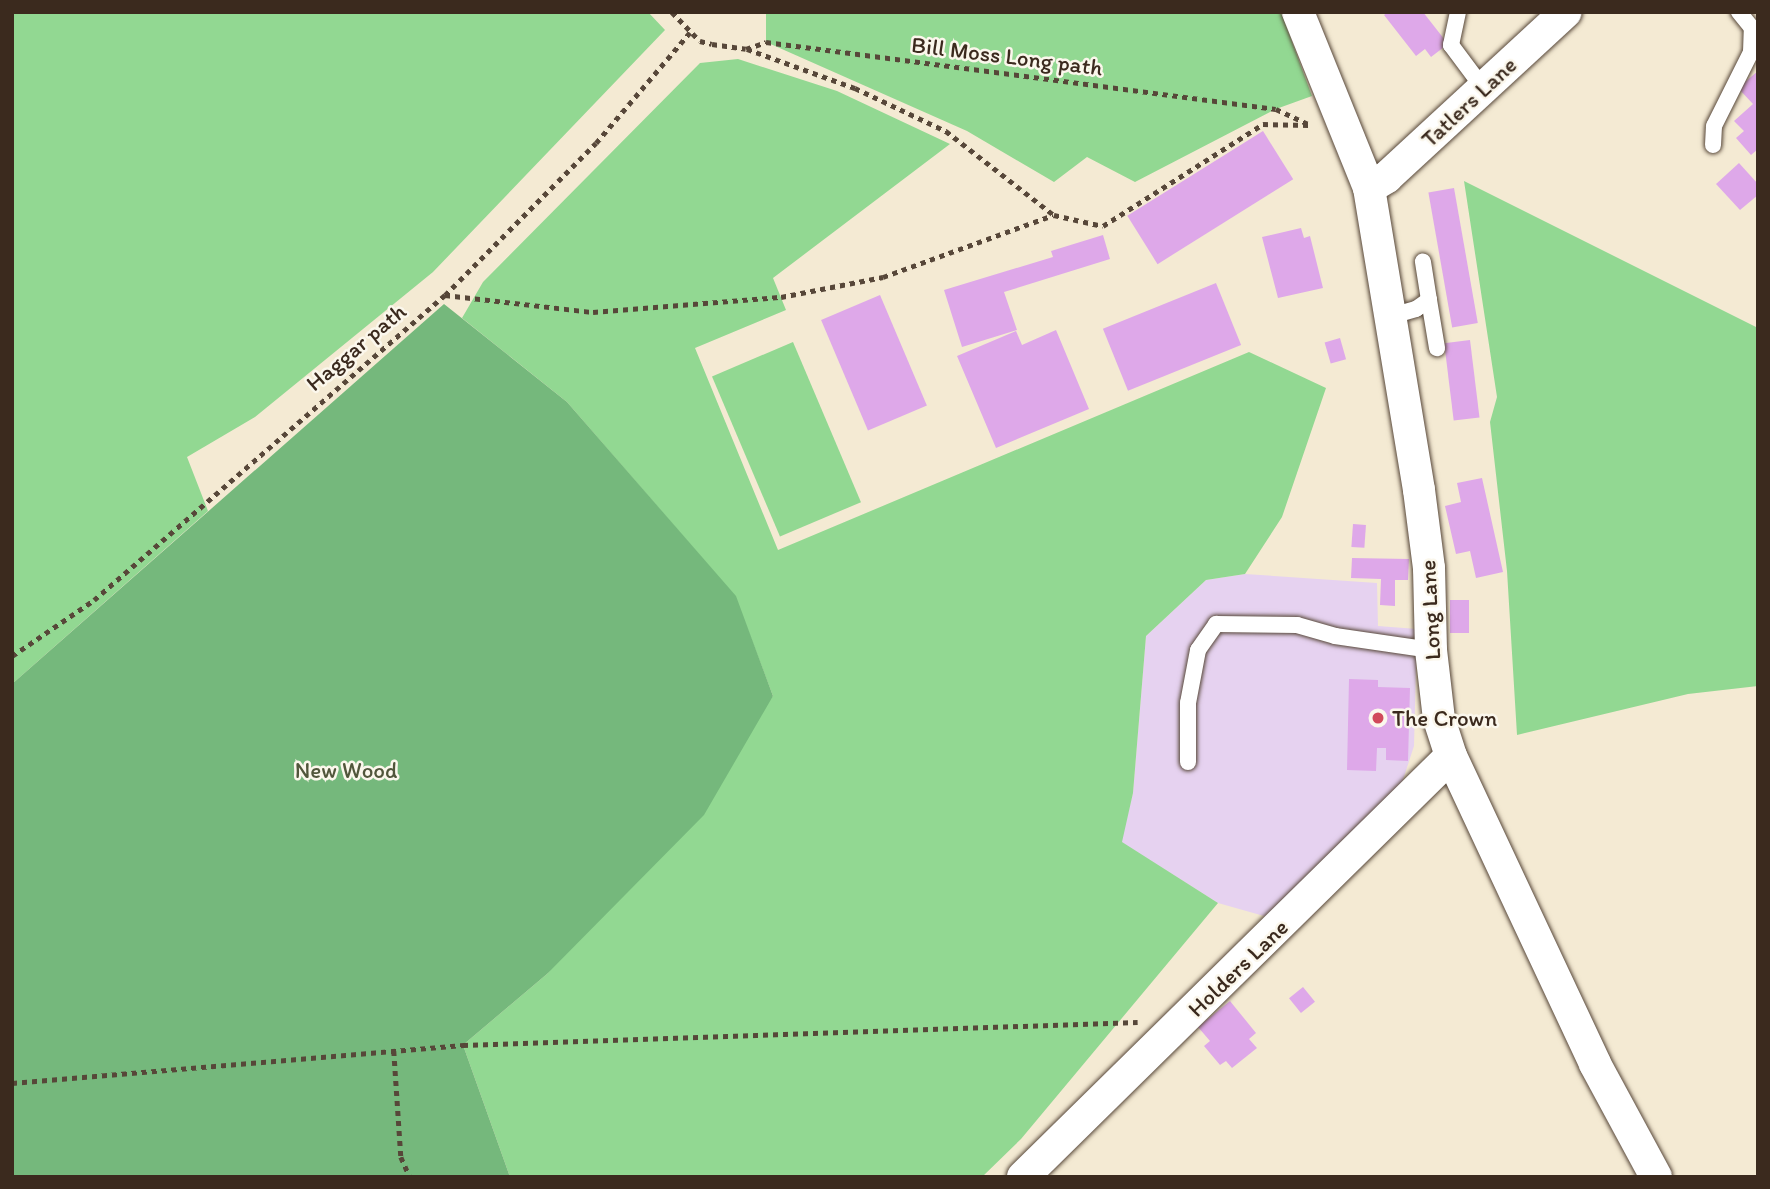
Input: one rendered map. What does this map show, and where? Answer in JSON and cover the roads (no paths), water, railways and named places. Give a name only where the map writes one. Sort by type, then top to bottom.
[{"type":"street","name":"Long Lane","points":[[1298,12],[1309,50],[1347,130],[1369,188],[1388,317],[1419,490],[1429,568],[1431,650],[1439,719],[1451,756],[1595,1064],[1656,1177]]},
{"type":"street","name":"Tatlers Lane","points":[[1369,188],[1387,177],[1566,12]]},
{"type":"street","name":"Holders Lane","points":[[1023,1177],[1451,756]]},
{"type":"lane","points":[[1458,12],[1451,45],[1483,88]]},
{"type":"lane","points":[[1713,145],[1714,126],[1751,52],[1752,28],[1738,12]]},
{"type":"lane","points":[[1423,261],[1437,348]]},
{"type":"lane","points":[[1388,317],[1416,309],[1429,300]]},
{"type":"lane","points":[[1188,762],[1188,703],[1198,650],[1216,624],[1297,625],[1335,636],[1431,650]]},
{"type":"place","name":"The Crown","points":[[1378,718]]},
{"type":"park label","name":"New Wood","points":[[346,770]]}]
